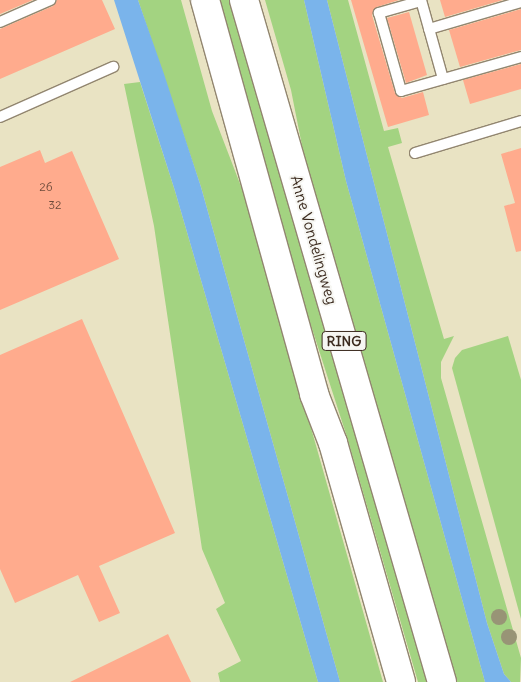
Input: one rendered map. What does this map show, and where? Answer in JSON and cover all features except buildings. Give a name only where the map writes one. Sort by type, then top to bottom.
[{"type":"main road","name":"RING","points":[[205,0],[314,394],[333,442],[400,682]]},
{"type":"main road","name":"Anne Vondelingweg","points":[[244,0],[442,682]]},
{"type":"lane","points":[[0,22],[50,0]]},
{"type":"lane","points":[[443,79],[421,1],[379,13],[401,91],[521,57]]},
{"type":"lane","points":[[429,29],[521,2]]},
{"type":"lane","points":[[0,117],[113,68]]},
{"type":"lane","points":[[414,153],[521,121]]},
{"type":"green space","points":[[138,0],[181,0],[212,111],[247,202],[383,682],[340,682],[201,187]]},
{"type":"green space","points":[[214,0],[232,0],[431,682],[418,682],[347,437],[273,208]]},
{"type":"green space","points":[[265,0],[304,0],[346,181],[485,682],[454,682],[310,186],[291,90]]},
{"type":"green space","points":[[327,0],[348,0],[384,131],[398,128],[402,143],[388,147],[444,339],[454,336],[441,362],[441,378],[521,658],[520,682],[511,682],[504,674],[487,623]]},
{"type":"green space","points":[[140,82],[175,191],[318,682],[220,682],[218,673],[241,661],[216,609],[225,603],[202,549],[154,226],[124,84]]},
{"type":"green space","points":[[508,336],[521,380],[521,619],[452,368],[455,358],[462,350]]},
{"type":"water","points":[[114,0],[138,0],[164,74],[201,187],[340,682],[318,682],[175,191]]},
{"type":"water","points":[[304,0],[327,0],[487,623],[504,674],[511,682],[485,682],[346,181]]}]
